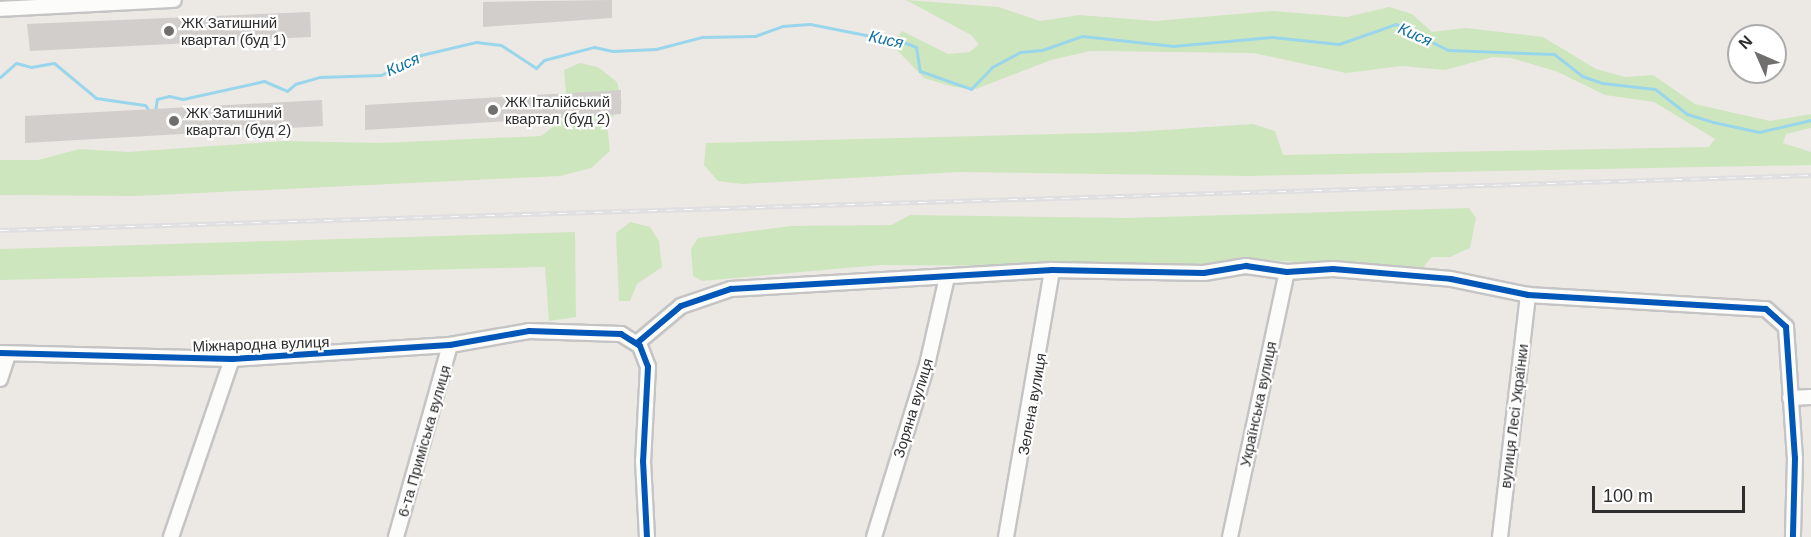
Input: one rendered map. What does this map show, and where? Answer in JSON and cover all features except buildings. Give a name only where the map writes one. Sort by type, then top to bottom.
[{"type":"street","points":[[0,9],[174,0]]},
{"type":"street","points":[[647,537],[643,461],[650,381],[646,358],[637,343],[681,306],[724,291],[1052,270],[1204,273],[1253,266],[1287,272],[1325,268],[1414,274],[1528,295],[1766,309],[1786,327],[1795,458],[1793,537]]},
{"type":"street","name":"Зелена вулиця","points":[[1006,537],[1052,270]]},
{"type":"street","name":"Українська вулиця","points":[[1230,537],[1287,272]]},
{"type":"street","name":"Зоряна вулиця","points":[[874,537],[927,365],[947,277]]},
{"type":"street","name":"вулиця Лесі Українки","points":[[1500,537],[1528,295]]},
{"type":"street","name":"Міжнародна вулиця","points":[[4,353],[232,360],[450,345],[559,330],[615,332],[637,343]]},
{"type":"street","name":"6-та Приміська вулиця","points":[[396,537],[450,345]]},
{"type":"street","points":[[0,379],[4,353]]},
{"type":"street","points":[[171,537],[232,360]]},
{"type":"street","points":[[1790,398],[1811,397]]},
{"type":"green space","points":[[906,0],[999,7],[1040,21],[1079,15],[1155,21],[1273,11],[1347,17],[1389,7],[1412,14],[1432,32],[1466,28],[1543,37],[1596,69],[1625,77],[1653,75],[1695,104],[1770,121],[1811,114],[1811,128],[1786,134],[1783,143],[1811,152],[1811,165],[1247,176],[958,172],[743,184],[718,181],[704,165],[706,143],[1133,132],[1253,124],[1275,131],[1283,155],[1709,147],[1715,139],[1654,102],[1605,95],[1558,72],[1511,58],[1493,57],[1445,70],[1402,66],[1346,73],[1254,53],[1090,51],[1051,60],[976,89],[954,87],[924,78],[892,45],[902,31],[948,54],[970,52],[979,44],[971,35]]},
{"type":"green space","points":[[580,63],[598,67],[617,82],[622,104],[607,125],[610,151],[591,168],[560,176],[136,196],[0,195],[0,160],[38,160],[80,149],[128,152],[285,141],[380,143],[541,136],[562,120],[567,105],[564,70]]},
{"type":"green space","points":[[1469,208],[1476,218],[1470,248],[1450,257],[1432,257],[1421,270],[1252,259],[1206,267],[880,265],[702,281],[693,276],[691,249],[698,238],[791,226],[891,225],[910,215],[1125,218]]},
{"type":"green space","points":[[630,222],[650,227],[659,241],[662,267],[637,284],[630,301],[619,301],[616,233]]},
{"type":"green space","points":[[575,232],[576,317],[549,321],[545,267],[0,280],[0,249]]},
{"type":"waterway","name":"Кися","points":[[155,111],[157,99],[169,96],[183,99],[264,81],[287,91],[295,84],[320,77],[381,75],[421,55],[476,42],[501,45],[536,68],[544,60],[594,47],[613,51],[656,49],[702,37],[755,36],[782,26],[810,24],[916,47],[920,71],[971,89],[992,67],[1020,52],[1042,50],[1082,36],[1173,46],[1272,37],[1339,44],[1396,24],[1448,50],[1554,54],[1582,76],[1602,83],[1655,89],[1687,114],[1713,122],[1759,132],[1811,120]]},
{"type":"waterway","name":"Кися","points":[[0,77],[16,63],[31,67],[54,63],[96,98],[145,105],[150,112]]},
{"type":"railway","points":[[0,230],[1811,175]]},
{"type":"cycle path","points":[[637,343],[681,306],[731,289],[1052,270],[1204,273],[1246,266],[1287,272],[1333,269],[1451,279],[1528,295],[1766,309],[1786,327],[1795,458],[1793,537]]},
{"type":"cycle path","points":[[0,353],[232,359],[450,345],[529,331],[621,334],[640,346],[648,367],[643,461],[647,537]]},
{"type":"place","name":"ЖК Затишний квартал (буд 1)","points":[[169,31]]},
{"type":"place","name":"ЖК Італійський квартал (буд 2)","points":[[493,110]]},
{"type":"place","name":"ЖК Затишний квартал (буд 2)","points":[[174,121]]}]
